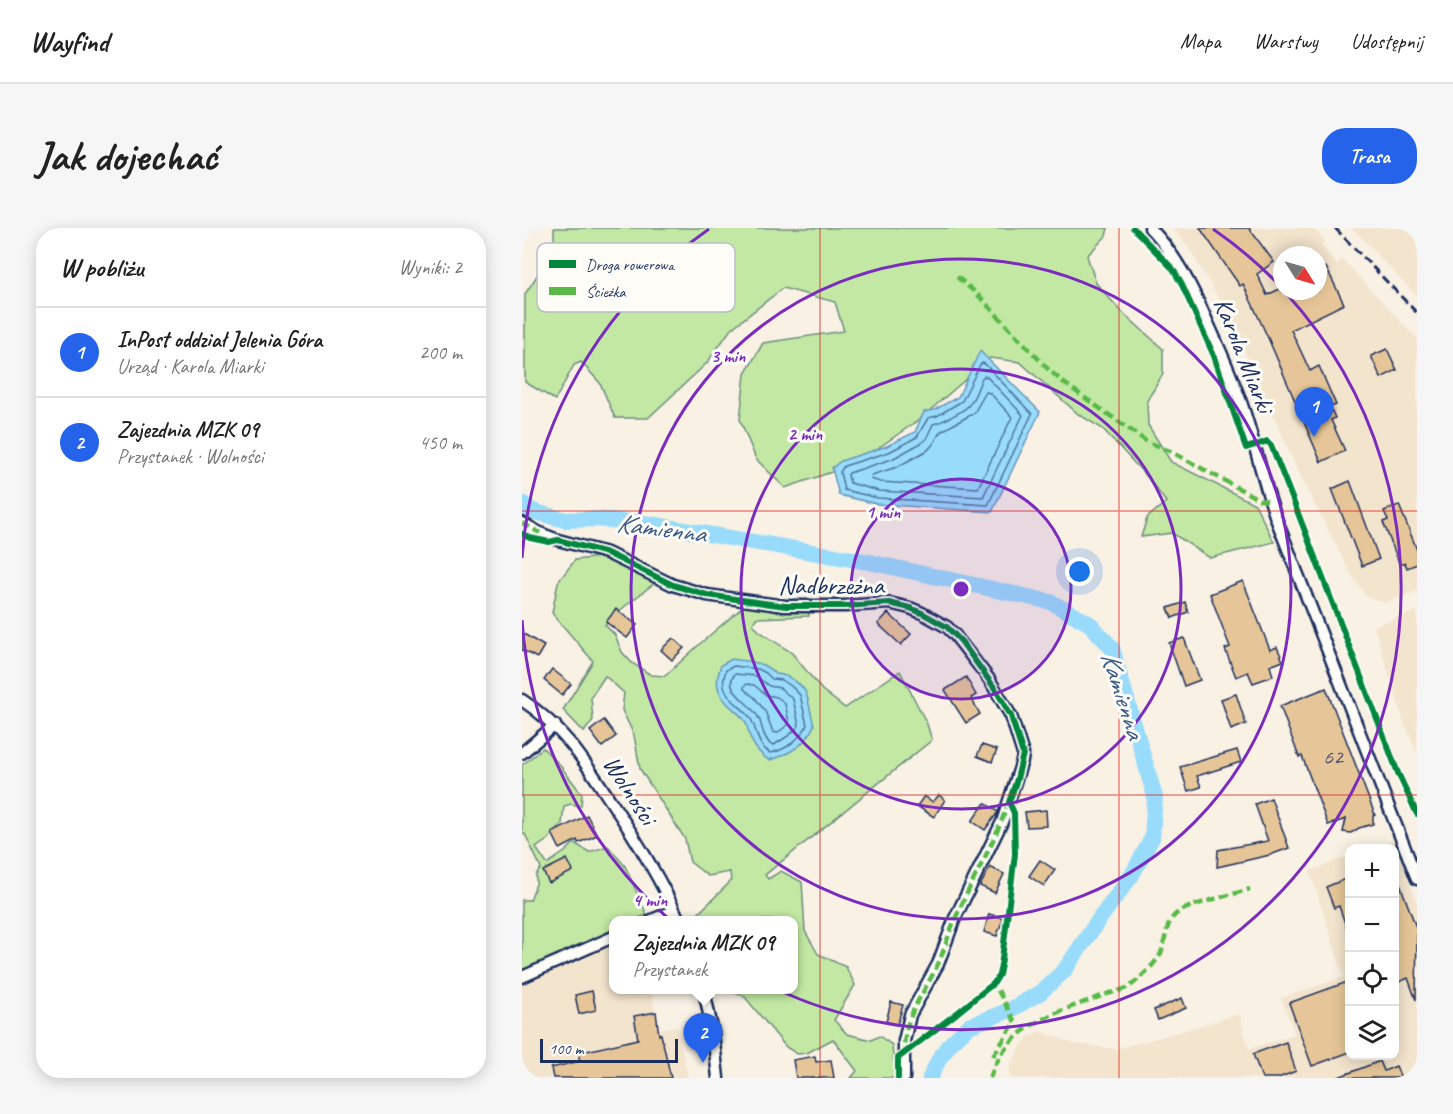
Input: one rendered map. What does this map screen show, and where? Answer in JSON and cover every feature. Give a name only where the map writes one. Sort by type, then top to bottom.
[{"type":"street","name":"Karola Miarki","points":[[1150,228],[1176,260],[1191,286],[1217,344],[1243,408],[1277,521],[1417,879]]},
{"type":"street","name":"Nadbrzeżna","points":[[522,523],[558,540],[607,553],[673,585],[707,595],[784,606],[889,603],[910,608],[938,622],[954,634],[989,680],[1011,716],[1023,754],[1022,761],[1002,822],[955,918],[938,964],[910,1015],[903,1041],[904,1078]]},
{"type":"street","name":"Wolności","points":[[522,700],[555,725],[583,759],[650,861],[677,916]]},
{"type":"street","points":[[522,753],[555,725]]},
{"type":"street","points":[[522,977],[609,939]]},
{"type":"street","points":[[705,994],[713,1033],[718,1078]]},
{"type":"shaded area","points":[[1172,228],[1313,228],[1325,241],[1322,246],[1273,246],[1273,300],[1327,300],[1327,252],[1337,264],[1342,259],[1417,339],[1417,591],[1384,603],[1366,596],[1348,569],[1301,477],[1227,312],[1185,242]]},
{"type":"shaded area","points":[[1352,228],[1417,228],[1417,296]]},
{"type":"shaded area","points":[[1417,611],[1417,752],[1404,722],[1374,626]]},
{"type":"shaded area","points":[[1394,840],[1395,844],[1382,844]]},
{"type":"shaded area","points":[[1399,854],[1417,904],[1417,1078],[1010,1078],[1010,1066],[1019,1050],[1028,1037],[1040,1031],[1075,1044],[1116,1049],[1239,1014],[1249,1049],[1295,1034],[1281,998],[1344,977],[1310,871],[1345,858],[1345,1060],[1399,1060]]},
{"type":"shaded area","points":[[609,945],[609,994],[652,994],[658,1029],[677,1027],[688,1078],[522,1078],[522,983]]},
{"type":"green space","points":[[554,228],[1108,228],[1106,236],[1087,256],[1096,283],[1120,310],[1163,349],[1163,374],[1147,401],[1148,425],[1171,462],[1255,504],[1274,542],[1210,558],[1172,533],[1141,537],[1147,518],[1166,502],[1148,478],[1103,429],[1078,414],[1020,362],[990,358],[920,419],[855,464],[785,488],[756,459],[740,420],[745,374],[763,343],[844,331],[835,302],[783,288],[731,329],[707,363],[648,418],[615,418],[600,383],[581,362],[574,365],[555,400],[525,382],[525,294],[537,276],[537,312],[735,312],[735,243],[554,243]]},
{"type":"green space","points":[[600,557],[656,582],[605,625],[615,635],[622,652],[632,663],[651,675],[665,676],[744,606],[808,609],[809,616],[756,618],[753,624],[759,631],[792,653],[822,690],[845,708],[900,671],[927,724],[932,740],[765,875],[768,879],[781,871],[802,882],[805,931],[818,954],[846,967],[855,985],[834,1020],[847,1034],[871,1040],[879,1036],[892,1045],[895,1078],[851,1078],[857,1071],[833,1039],[807,1053],[797,1054],[786,1047],[745,997],[739,994],[798,994],[798,916],[699,916],[698,914],[731,881],[730,872],[708,876],[690,862],[685,839],[640,769],[634,735],[622,710],[624,693],[605,676],[591,697],[593,720],[584,732],[563,710],[593,661],[552,613],[558,582],[575,560]]},
{"type":"green space","points":[[543,748],[582,794],[581,806],[571,804],[564,806],[562,824],[553,831],[550,838],[536,848],[547,864],[574,843],[589,852],[608,846],[625,866],[647,915],[609,916],[609,932],[524,970],[522,969],[522,900],[530,900],[536,884],[536,875],[541,868],[525,834],[522,834],[522,765]]},
{"type":"water","points":[[980,351],[1040,412],[992,512],[877,504],[839,495],[832,468],[841,461],[887,446],[915,432],[924,412],[934,410],[958,397]]},
{"type":"water","points":[[732,659],[761,664],[775,674],[792,679],[805,691],[814,725],[807,738],[799,746],[784,755],[769,760],[757,749],[745,721],[725,701],[718,689],[721,665]]},
{"type":"building","points":[[1200,228],[1249,228],[1273,261],[1257,274],[1267,295],[1273,292],[1273,300],[1327,300],[1327,269],[1344,304],[1291,330],[1310,371],[1319,366],[1336,405],[1330,407],[1335,418],[1331,420],[1345,451],[1321,462],[1269,340],[1243,284],[1240,286]]},
{"type":"building","points":[[1387,349],[1397,370],[1381,378],[1371,356]]},
{"type":"building","points":[[1350,481],[1379,559],[1362,566],[1332,489]]},
{"type":"building","points":[[1399,505],[1417,550],[1417,564],[1407,568],[1405,563],[1400,565],[1383,522],[1388,520],[1384,511]]},
{"type":"building","points":[[1243,581],[1270,650],[1277,647],[1283,661],[1270,666],[1273,676],[1253,683],[1248,672],[1236,677],[1225,649],[1230,647],[1210,594]]},
{"type":"building","points":[[1185,602],[1188,612],[1172,618],[1168,608]]},
{"type":"building","points":[[616,609],[637,625],[627,638],[606,622]]},
{"type":"building","points":[[888,613],[911,634],[901,645],[878,624]]},
{"type":"building","points":[[522,633],[544,646],[537,658],[522,650]]},
{"type":"building","points":[[673,638],[684,648],[672,660],[661,650]]},
{"type":"building","points":[[1184,638],[1200,680],[1184,686],[1169,643]]},
{"type":"building","points":[[552,669],[571,684],[562,695],[544,680]]},
{"type":"building","points":[[966,677],[976,695],[971,698],[980,714],[966,723],[945,690]]},
{"type":"building","points":[[1326,688],[1375,815],[1373,824],[1351,833],[1343,832],[1346,819],[1328,825],[1280,706]]},
{"type":"building","points":[[1236,694],[1246,724],[1231,730],[1221,699]]},
{"type":"building","points":[[604,720],[616,736],[602,747],[590,731]]},
{"type":"building","points":[[982,745],[997,750],[992,762],[977,756]]},
{"type":"building","points":[[1237,750],[1241,762],[1197,776],[1201,787],[1188,791],[1180,767]]},
{"type":"building","points":[[939,795],[945,800],[934,817],[917,806],[924,796],[933,802]]},
{"type":"building","points":[[1271,798],[1289,848],[1270,855],[1217,867],[1218,850],[1268,841],[1255,804]]},
{"type":"building","points":[[985,803],[998,812],[985,830],[972,821]]},
{"type":"building","points":[[1046,810],[1047,826],[1027,827],[1025,812]]},
{"type":"building","points":[[587,815],[597,835],[578,843],[577,840],[560,849],[552,833]]},
{"type":"building","points":[[567,859],[573,871],[549,883],[543,871]]},
{"type":"building","points":[[1040,860],[1055,870],[1044,886],[1029,876]]},
{"type":"building","points":[[990,867],[1004,874],[995,893],[980,886]]},
{"type":"building","points":[[1345,879],[1345,923],[1339,906],[1334,908],[1326,887]]},
{"type":"building","points":[[1399,882],[1417,930],[1416,1000],[1408,978],[1399,982]]},
{"type":"building","points":[[989,914],[1003,918],[997,936],[984,932]]},
{"type":"building","points":[[1345,983],[1345,1054],[1312,1066],[1289,1003]]},
{"type":"building","points":[[592,991],[596,1010],[579,1014],[575,995]]},
{"type":"building","points":[[1182,998],[1186,1008],[1158,1020],[1154,1010]]},
{"type":"building","points":[[891,1002],[903,1005],[897,1025],[886,1022]]},
{"type":"building","points":[[656,1012],[659,1035],[661,1034],[671,1078],[553,1078],[551,1068],[580,1061],[578,1053],[638,1039],[634,1016]]},
{"type":"building","points":[[1286,1042],[1296,1071],[1278,1078],[1262,1078],[1253,1054]]},
{"type":"building","points":[[815,1056],[816,1062],[831,1060],[834,1078],[796,1078],[793,1060]]},
{"type":"building","points":[[1380,1061],[1384,1071],[1396,1066],[1401,1078],[1336,1078]]},
{"type":"waterway","name":"Kamienna","points":[[522,503],[532,511],[565,520],[595,519],[644,523],[869,562],[1051,602],[1090,624],[1112,648],[1155,797],[1152,838],[1132,875],[1064,971],[1041,992],[1010,1010],[969,1026],[949,1045],[930,1078]]},
{"type":"railway","points":[[1335,228],[1417,313]]},
{"type":"marked path","points":[[957,277],[976,293],[1064,383],[1146,441],[1170,451],[1260,500],[1270,501]]},
{"type":"marked path","points":[[522,523],[540,533]]},
{"type":"marked path","points":[[904,1057],[906,1030],[914,1008],[938,964],[963,902],[1009,801]]},
{"type":"marked path","points":[[990,1078],[1009,1044],[1022,1032],[1052,1015],[1124,989],[1138,980],[1159,957],[1168,927],[1176,914],[1200,903],[1250,889]]},
{"type":"marked path","points":[[993,1056],[1015,1022],[994,983]]},
{"type":"cycle path","points":[[1133,228],[1173,269],[1182,285],[1214,356],[1246,448],[1267,441],[1271,445],[1398,773],[1417,814]]},
{"type":"cycle path","points":[[522,534],[530,538],[549,542],[558,540],[607,553],[673,585],[707,595],[785,606],[889,603],[910,608],[947,627],[961,641],[996,690],[1011,716],[1023,754],[1009,802],[1014,813],[1015,854],[999,975],[994,983],[898,1058],[898,1078]]},
{"type":"place","name":"InPost oddział Jelenia Góra","points":[[1314,437]]},
{"type":"place","name":"Zajezdnia MZK 09","points":[[703,1063]]}]
